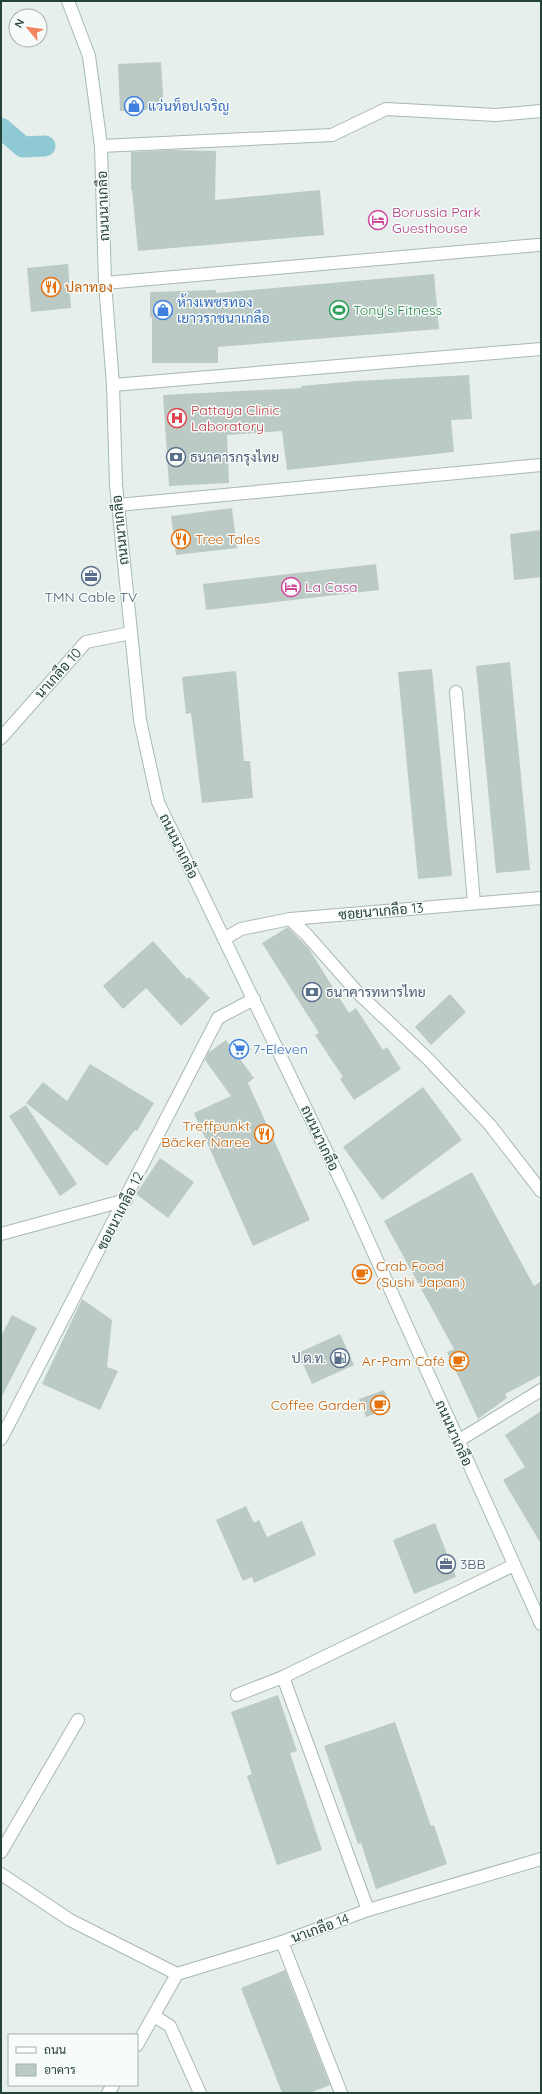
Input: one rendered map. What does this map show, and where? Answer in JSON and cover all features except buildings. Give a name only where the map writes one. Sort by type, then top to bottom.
[{"type":"street","name":"ถนนนาเกลือ","points":[[68,1],[89,56],[100,146],[105,283],[113,385],[116,486],[140,720],[158,802],[350,1200],[541,1624]]},
{"type":"street","points":[[100,146],[332,135],[386,109],[496,115],[541,111]]},
{"type":"street","points":[[105,283],[538,245]]},
{"type":"street","points":[[113,385],[541,349]]},
{"type":"street","points":[[118,505],[541,465]]},
{"type":"street","name":"นาเกลือ 10","points":[[1,738],[86,642],[130,633]]},
{"type":"street","points":[[456,692],[474,903]]},
{"type":"street","name":"ซอยนาเกลือ 13","points":[[224,939],[241,929],[290,919],[541,898]]},
{"type":"street","points":[[290,919],[306,934],[358,993],[428,1059],[490,1125],[541,1191]]},
{"type":"street","name":"ซอยนาเกลือ 12","points":[[1,1439],[126,1200],[218,1018],[254,999]]},
{"type":"street","points":[[1,1234],[126,1200]]},
{"type":"street","points":[[458,1441],[541,1390]]},
{"type":"street","points":[[237,1695],[283,1677],[514,1565]]},
{"type":"street","points":[[283,1677],[368,1910]]},
{"type":"street","points":[[1,1852],[78,1720]]},
{"type":"street","name":"นาเกลือ 14","points":[[177,1974],[282,1942],[368,1910],[541,1859]]},
{"type":"street","points":[[1,1874],[70,1920],[177,1974],[138,2043]]},
{"type":"street","points":[[282,1942],[341,2093]]},
{"type":"street","points":[[154,2016],[170,2026],[200,2093]]},
{"type":"waterway","points":[[1,128],[23,147],[45,146]]},
{"type":"place","name":"แว่นท็อปเจริญ","points":[[134,106]]},
{"type":"place","name":"Borussia Park Guesthouse","points":[[378,220]]},
{"type":"place","name":"ปลาทอง","points":[[51,287]]},
{"type":"place","name":"ห้างเพชรทอง เยาวราชนาเกลือ","points":[[163,310]]},
{"type":"place","name":"Tony's Fitness","points":[[339,310]]},
{"type":"place","name":"Pattaya Clinic Laboratory","points":[[177,418]]},
{"type":"place","name":"ธนาคารกรุงไทย","points":[[176,457]]},
{"type":"place","name":"Tree Tales","points":[[181,539]]},
{"type":"place","name":"TMN Cable TV","points":[[91,576]]},
{"type":"place","name":"La Casa","points":[[291,587]]},
{"type":"place","name":"ธนาคารทหารไทย","points":[[312,992]]},
{"type":"place","name":"7-Eleven","points":[[239,1049]]},
{"type":"place","name":"Treffpunkt Bäcker Naree","points":[[264,1134]]},
{"type":"place","name":"Crab Food (Sushi Japan)","points":[[362,1274]]},
{"type":"place","name":"ป.ต.ท.","points":[[340,1358]]},
{"type":"place","name":"Ar-Pam Café","points":[[459,1361]]},
{"type":"place","name":"Coffee Garden","points":[[380,1405]]},
{"type":"place","name":"3BB","points":[[446,1564]]}]
